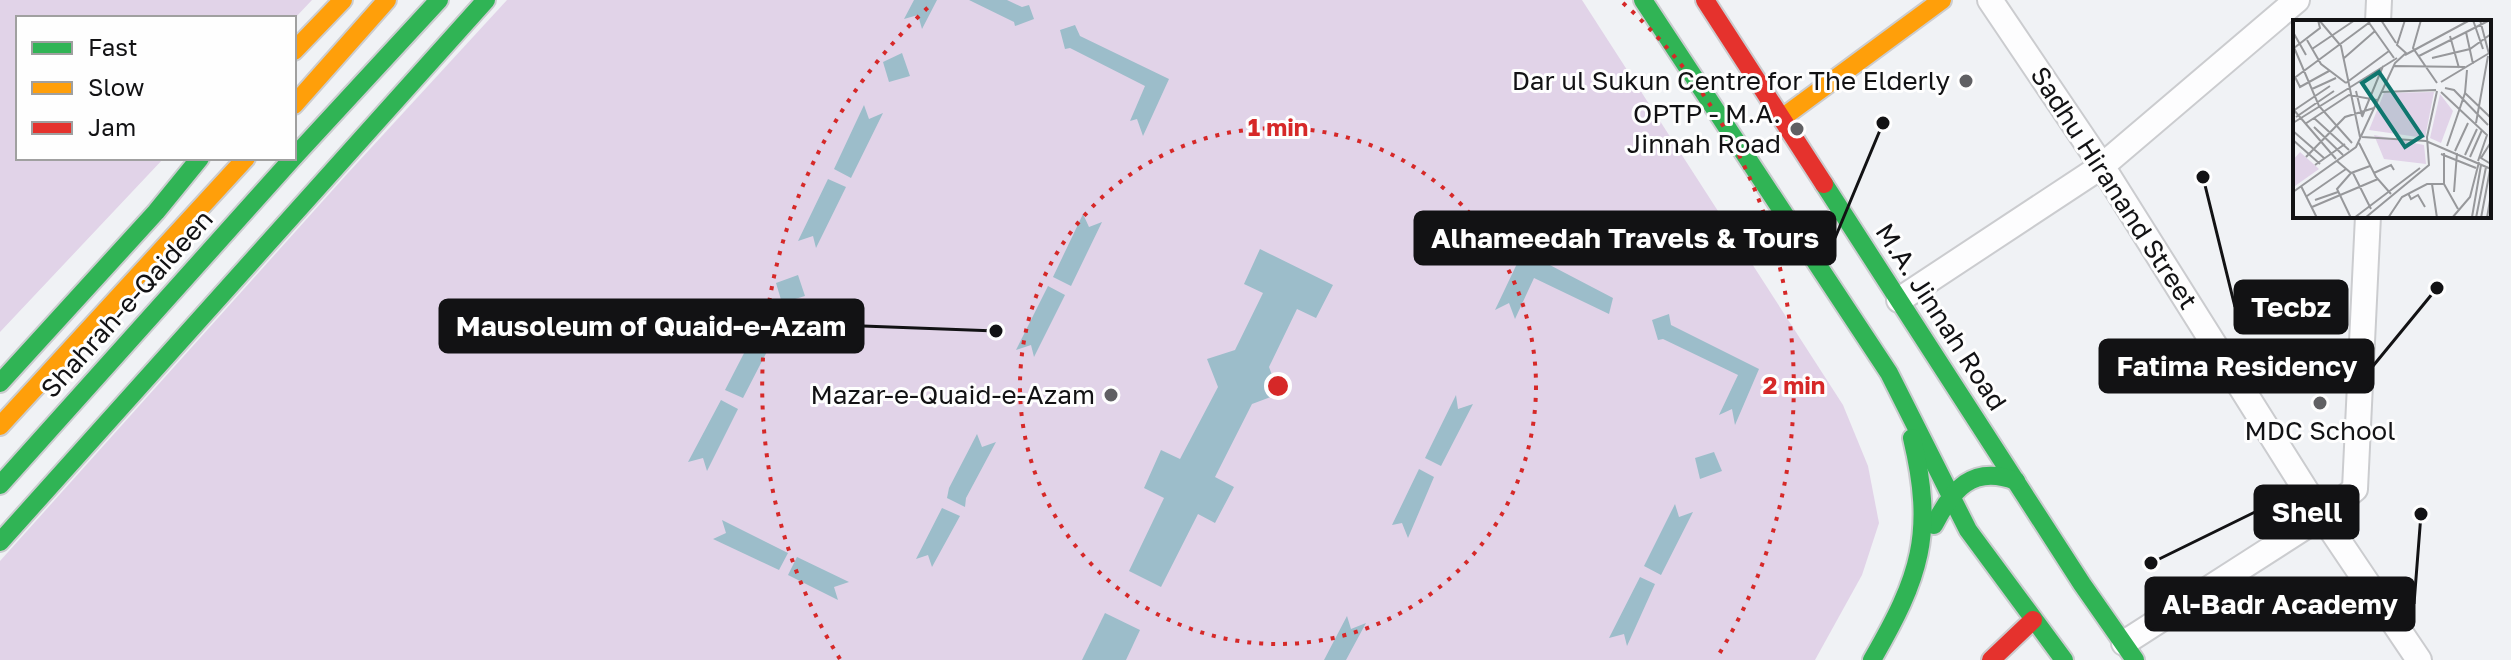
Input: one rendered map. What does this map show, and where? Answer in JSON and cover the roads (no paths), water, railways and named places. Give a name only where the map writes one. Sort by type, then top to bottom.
[{"type":"main road","points":[[296,49],[343,0]]},
{"type":"main road","points":[[296,103],[387,0]]},
{"type":"main road","name":"Shahrah-e-Qaideen","points":[[296,156],[439,0]]},
{"type":"main road","points":[[0,542],[486,0]]},
{"type":"main road","points":[[1643,0],[1964,487],[1968,530],[2064,660]]},
{"type":"main road","name":"M.A. Jinnah Road","points":[[1705,0],[2129,652]]},
{"type":"main road","points":[[1782,118],[1942,0]]},
{"type":"main road","points":[[0,383],[156,212],[198,160]]},
{"type":"main road","name":"Shahrah-e-Qaideen","points":[[0,426],[244,160]]},
{"type":"main road","name":"Shahrah-e-Qaideen","points":[[0,485],[292,160]]},
{"type":"main road","points":[[1872,660],[1909,594],[1924,546],[1925,500],[1921,474],[1895,384]]},
{"type":"main road","points":[[1924,546],[1964,487],[2001,476],[2016,481]]},
{"type":"main road","points":[[1991,660],[2033,620]]},
{"type":"street","name":"Sadhu Hiranand Street","points":[[1990,0],[2102,166],[2322,516],[2419,660]]},
{"type":"street","points":[[1899,300],[2102,166],[2297,0]]},
{"type":"street","points":[[2378,20],[2379,0]]},
{"type":"street","points":[[2129,652],[2322,516],[2355,489],[2368,218]]},
{"type":"water","points":[[914,0],[937,0],[922,29],[918,15],[904,19]]},
{"type":"water","points":[[969,0],[1007,0],[1022,7],[1029,5],[1034,19],[1015,26],[1014,22]]},
{"type":"water","points":[[1075,25],[1080,36],[1169,79],[1143,136],[1137,119],[1130,121],[1145,86],[1070,48],[1065,49],[1060,30]]},
{"type":"water","points":[[902,53],[910,76],[889,82],[883,62]]},
{"type":"water","points":[[864,105],[869,119],[883,113],[851,178],[834,169]]},
{"type":"water","points":[[828,179],[846,187],[816,248],[813,236],[798,241]]},
{"type":"water","points":[[1083,214],[1089,227],[1102,222],[1071,286],[1053,277]]},
{"type":"water","points":[[1260,249],[1333,285],[1316,318],[1297,309],[1269,367],[1279,394],[1252,404],[1215,477],[1234,487],[1215,523],[1198,514],[1161,587],[1129,571],[1164,498],[1144,488],[1161,450],[1180,459],[1218,387],[1207,359],[1235,350],[1263,293],[1244,284]]},
{"type":"water","points":[[1523,251],[1613,298],[1609,314],[1534,278],[1515,319],[1509,303],[1495,310]]},
{"type":"water","points":[[798,275],[805,296],[782,303],[776,283]]},
{"type":"water","points":[[1048,286],[1065,295],[1034,357],[1031,345],[1016,350]]},
{"type":"water","points":[[1669,314],[1671,325],[1759,369],[1735,425],[1732,409],[1719,415],[1738,375],[1663,339],[1658,340],[1652,320]]},
{"type":"water","points":[[757,328],[761,340],[776,334],[743,398],[725,390]]},
{"type":"water","points":[[1456,395],[1458,409],[1473,404],[1441,466],[1425,458]]},
{"type":"water","points":[[721,400],[738,409],[707,471],[703,458],[688,462]]},
{"type":"water","points":[[977,434],[982,447],[996,442],[966,498],[965,507],[947,498],[949,488]]},
{"type":"water","points":[[1714,452],[1722,471],[1700,479],[1695,458]]},
{"type":"water","points":[[1419,469],[1434,477],[1408,538],[1402,523],[1392,525]]},
{"type":"water","points":[[1675,504],[1679,517],[1693,512],[1661,575],[1644,566]]},
{"type":"water","points":[[942,508],[960,516],[932,567],[928,555],[916,559]]},
{"type":"water","points":[[722,520],[788,553],[779,570],[713,539],[726,533]]},
{"type":"water","points":[[797,557],[849,582],[834,587],[838,600],[788,575]]},
{"type":"water","points":[[1640,577],[1655,584],[1627,646],[1624,634],[1609,638]]},
{"type":"water","points":[[1105,613],[1140,630],[1126,660],[1082,660]]},
{"type":"water","points":[[1347,616],[1351,629],[1366,623],[1346,660],[1324,660]]},
{"type":"place","name":"Dar ul Sukun Centre for The Elderly","points":[[1966,81]]},
{"type":"place","name":"Alhameedah Travels & Tours","points":[[1883,123]]},
{"type":"place","name":"OPTP - M.A. Jinnah Road","points":[[1797,129]]},
{"type":"place","name":"Tecbz","points":[[2203,177]]},
{"type":"place","name":"Fatima Residency","points":[[2437,288]]},
{"type":"place","name":"Mausoleum of Quaid-e-Azam","points":[[996,331]]},
{"type":"place","name":"Mazar-e-Quaid-e-Azam","points":[[1111,395]]},
{"type":"place","name":"MDC School","points":[[2320,403]]},
{"type":"place","name":"Al-Badr Academy","points":[[2421,514]]},
{"type":"place","name":"Shell","points":[[2151,563]]}]
